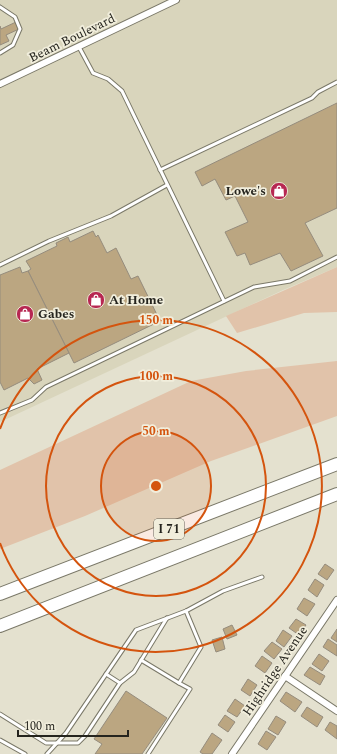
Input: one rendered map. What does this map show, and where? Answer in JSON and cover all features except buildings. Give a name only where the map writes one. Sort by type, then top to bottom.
[{"type":"highway","name":"I 71","points":[[0,594],[337,464]]},
{"type":"highway","name":"I 71","points":[[0,626],[337,494]]},
{"type":"street","name":"Beam Boulevard","points":[[0,84],[176,0]]},
{"type":"street","name":"Highridge Avenue","points":[[232,754],[337,600]]},
{"type":"street","points":[[285,676],[337,711]]},
{"type":"lane","points":[[0,7],[15,17],[20,29],[13,45],[0,53]]},
{"type":"lane","points":[[79,47],[93,73],[108,79],[122,91],[224,301]]},
{"type":"lane","points":[[160,170],[312,98],[318,92],[337,82]]},
{"type":"lane","points":[[0,265],[49,241],[110,216],[167,185]]},
{"type":"lane","points":[[0,413],[32,400],[46,386],[254,287],[290,281],[337,257]]},
{"type":"lane","points":[[48,754],[56,742],[66,732],[136,630],[186,611],[223,591],[262,577]]},
{"type":"lane","points":[[179,683],[201,647],[186,611]]},
{"type":"lane","points":[[0,714],[46,743],[78,743],[85,736],[120,682],[134,672],[167,618]]},
{"type":"lane","points":[[141,660],[190,689],[148,754]]},
{"type":"lane","points":[[106,674],[120,682]]},
{"type":"lane","points":[[0,740],[24,754]]},
{"type":"shaded area","points":[[0,0],[337,0],[337,267],[283,290],[0,422]]},
{"type":"shaded area","points":[[337,267],[337,312],[304,313],[237,333],[226,316]]},
{"type":"shaded area","points":[[337,361],[337,416],[211,461],[85,516],[0,549],[0,470],[191,381],[246,371]]},
{"type":"place","name":"Lowe's","points":[[279,191]]},
{"type":"place","name":"At Home","points":[[96,300]]},
{"type":"place","name":"Gabes","points":[[25,314]]}]
